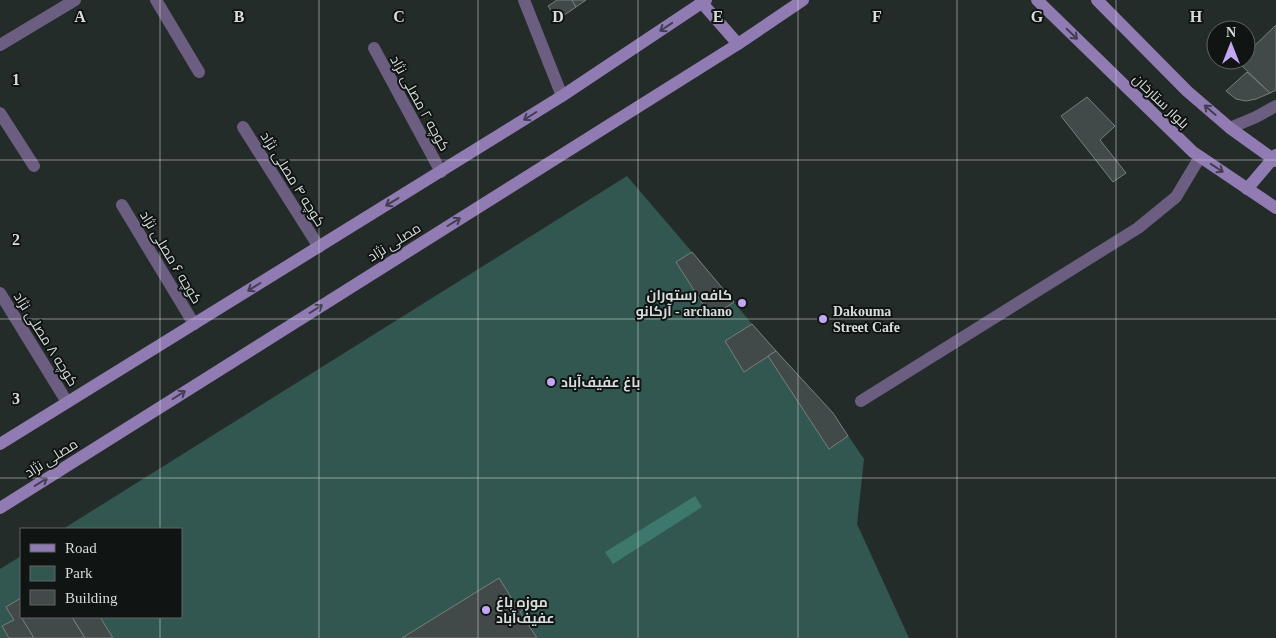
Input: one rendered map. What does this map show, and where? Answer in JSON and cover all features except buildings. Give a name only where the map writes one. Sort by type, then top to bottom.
[{"type":"main road","name":"مصلی نژاد","points":[[0,508],[738,44],[803,0]]},
{"type":"main road","name":"بلوار ستارخان","points":[[1037,0],[1192,152],[1276,208]]},
{"type":"main road","name":"بلوار ستارخان","points":[[1097,0],[1187,91],[1230,128],[1275,158]]},
{"type":"main road","points":[[0,444],[562,96],[704,1],[738,44]]},
{"type":"main road","points":[[1247,189],[1275,158]]},
{"type":"street","points":[[0,45],[75,0]]},
{"type":"street","points":[[156,0],[199,72]]},
{"type":"street","points":[[524,0],[562,96]]},
{"type":"street","name":"کوچه ۲ مصلی نژاد","points":[[374,48],[441,172]]},
{"type":"street","points":[[1230,128],[1276,106]]},
{"type":"street","points":[[0,113],[34,166]]},
{"type":"street","name":"کوچه ۴ مصلی نژاد","points":[[242,127],[319,247]]},
{"type":"street","points":[[861,401],[1138,228],[1176,197],[1200,157]]},
{"type":"street","name":"کوچه ۶ مصلی نژاد","points":[[122,205],[194,324]]},
{"type":"street","name":"کوچه ۸ مصلی نژاد","points":[[0,293],[67,402]]},
{"type":"green space","name":"باغ عفیف‌آباد","points":[[627,176],[752,324],[833,413],[864,459],[857,524],[909,638],[0,638],[0,569],[20,557],[20,618],[182,618],[182,528],[65,528]]},
{"type":"shaded area","points":[[695,496],[702,507],[613,564],[605,552]]},
{"type":"place","name":"کافه رستوران آرکانو - archano","points":[[742,303]]},
{"type":"place","name":"Dakouma Street Cafe","points":[[823,319]]},
{"type":"place","name":"باغ عفیف‌آباد","points":[[551,382]]},
{"type":"place","name":"موزه باغ عفیف‌آباد","points":[[486,610]]}]
